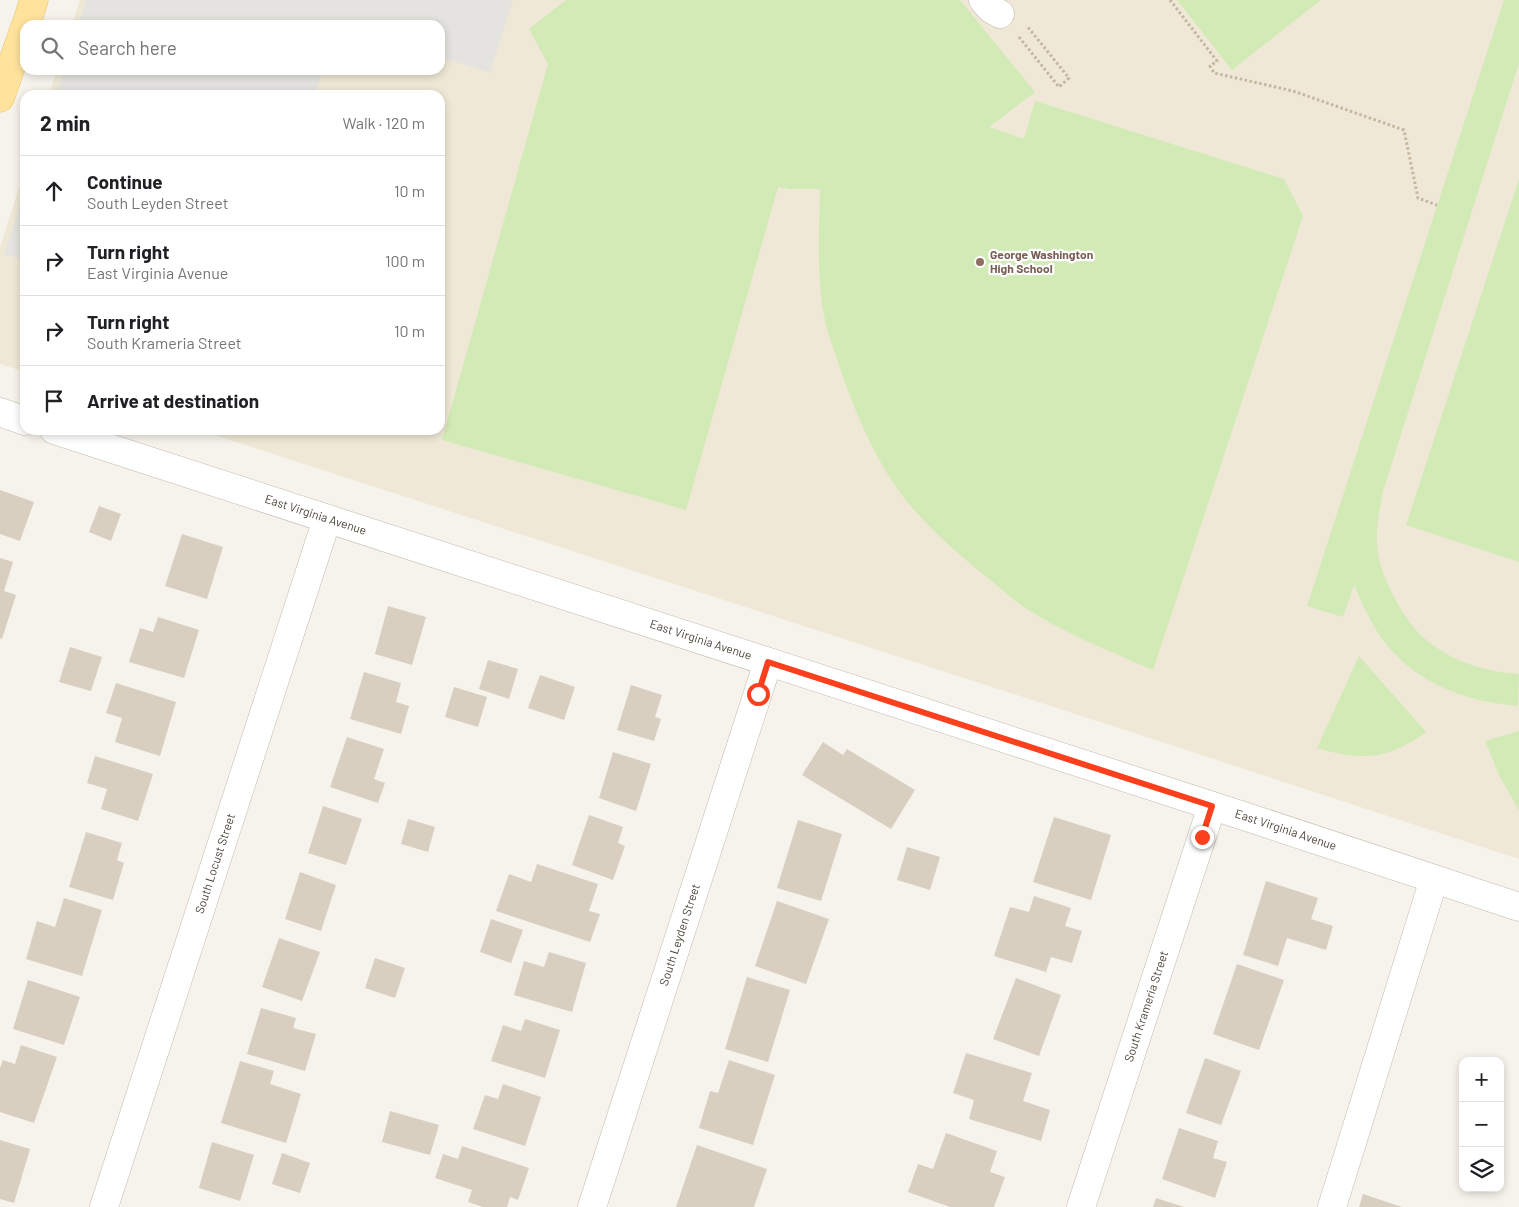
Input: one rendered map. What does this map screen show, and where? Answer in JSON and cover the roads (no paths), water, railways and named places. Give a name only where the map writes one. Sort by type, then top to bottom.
[{"type":"main road","points":[[27,20],[34,0]]},
{"type":"main road","points":[[0,98],[20,40]]},
{"type":"street","points":[[0,412],[20,418]]},
{"type":"street","name":"East Virginia Avenue","points":[[69,435],[1519,907]]},
{"type":"street","name":"South Locust Street","points":[[104,1207],[327,519]]},
{"type":"street","name":"South Leyden Street","points":[[592,1207],[768,662]]},
{"type":"street","name":"South Krameria Street","points":[[1081,1207],[1212,806]]},
{"type":"street","points":[[1332,1207],[1434,879]]},
{"type":"place","name":"George Washington High School","points":[[980,262]]}]
